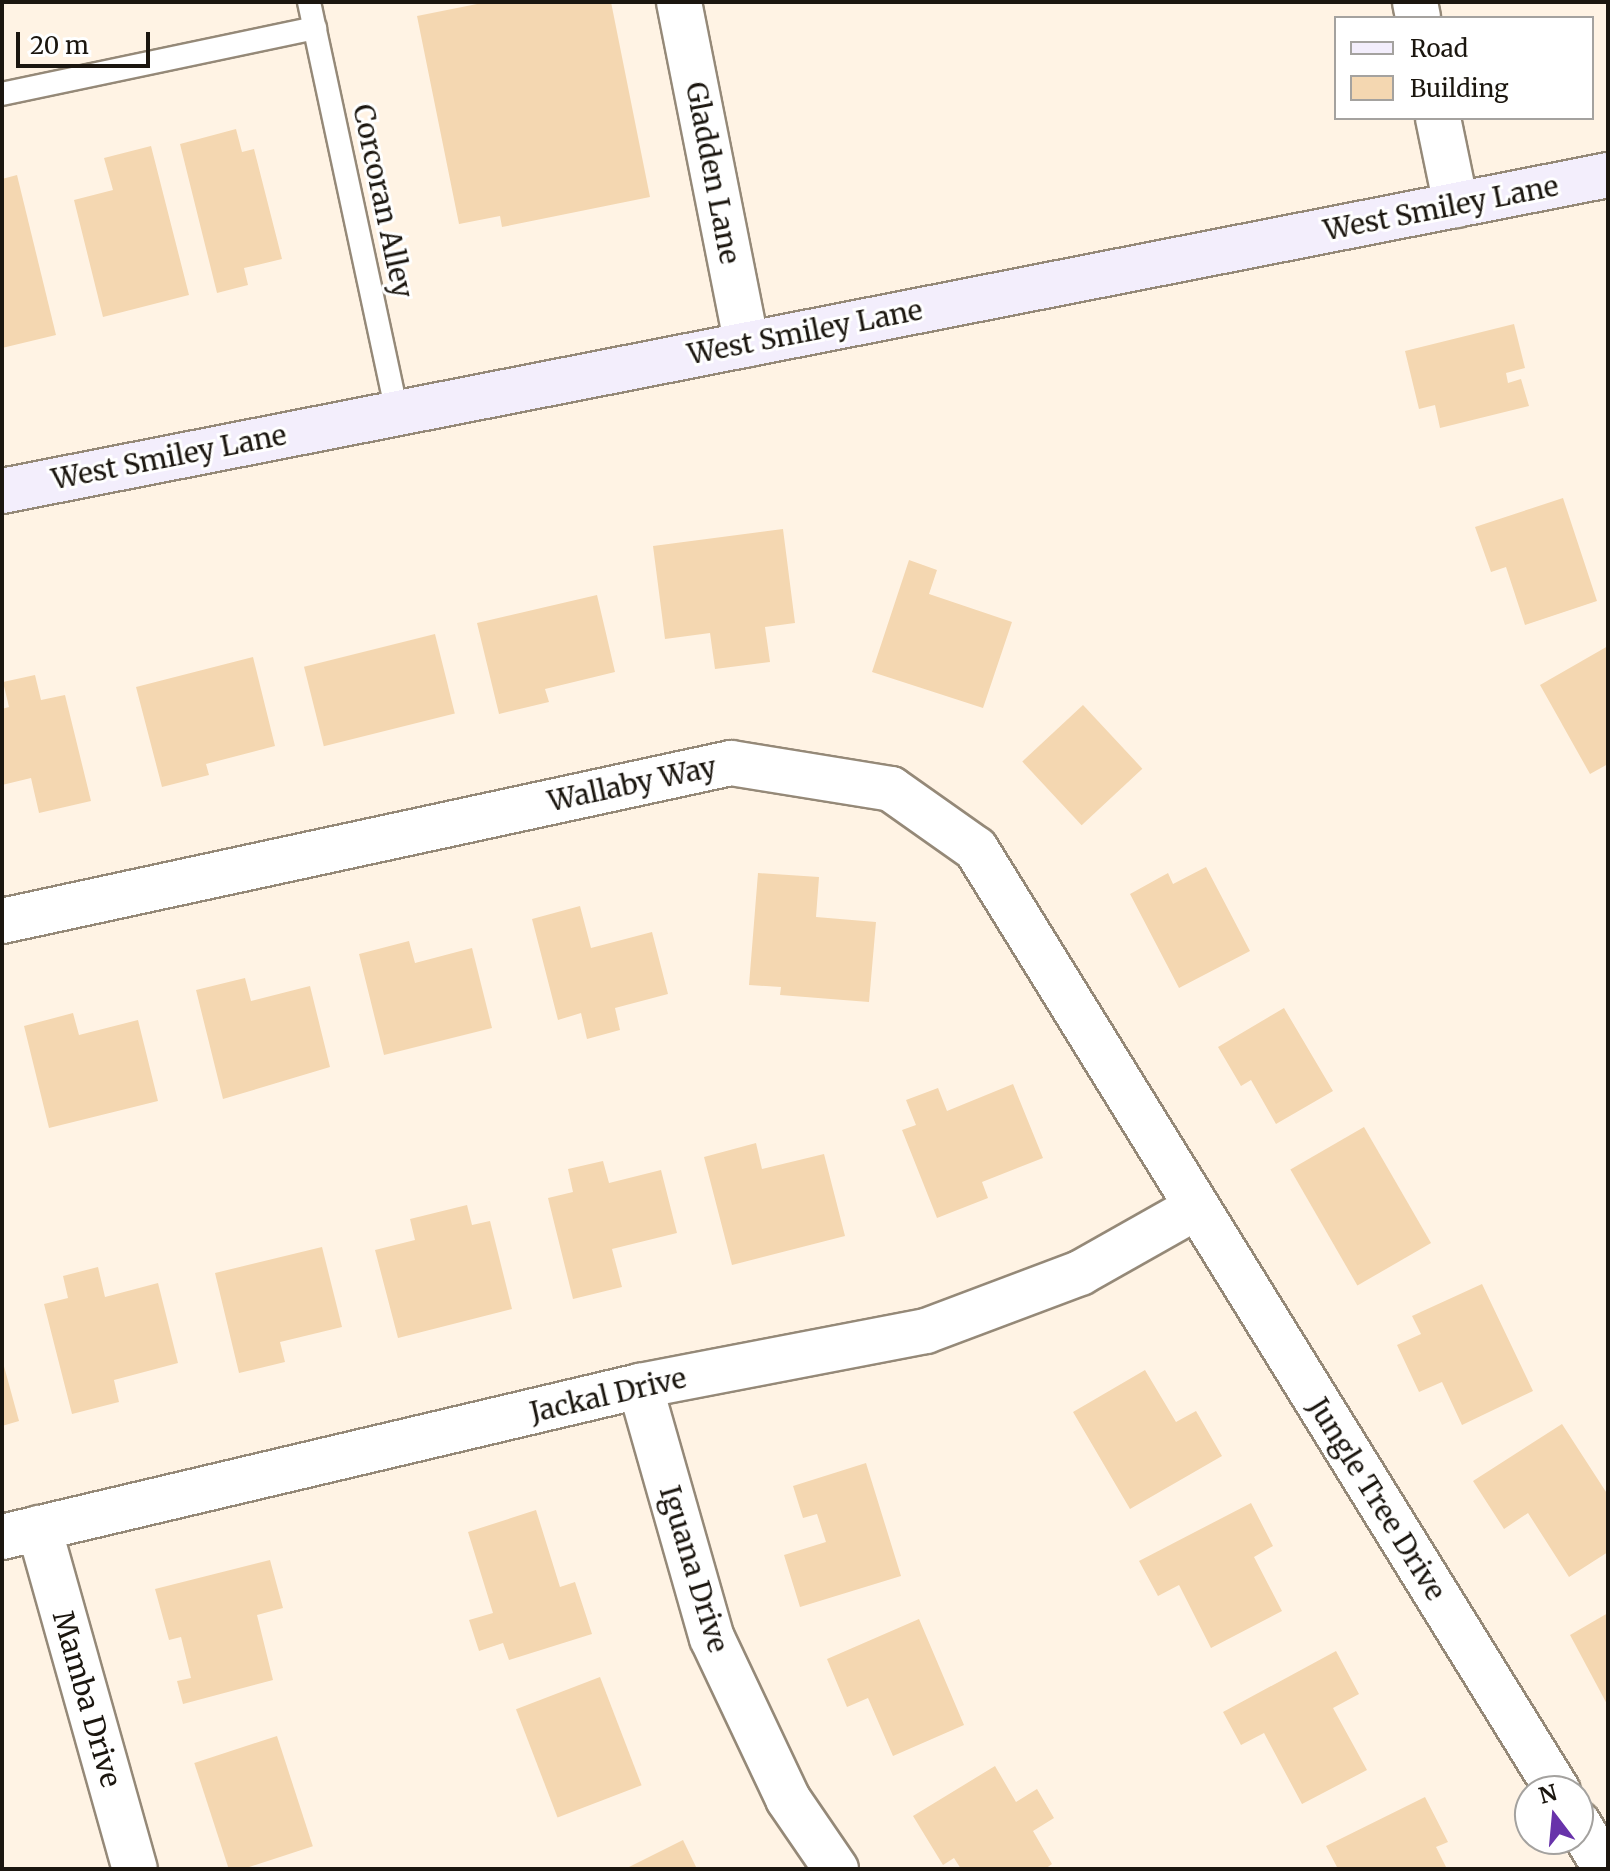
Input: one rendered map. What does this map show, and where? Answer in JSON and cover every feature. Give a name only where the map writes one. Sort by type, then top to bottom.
[{"type":"street","name":"Gladden Lane","points":[[679,2],[747,344]]},
{"type":"street","points":[[1438,120],[1456,205]]},
{"type":"street","name":"West Smiley Lane","points":[[2,491],[1608,175]]},
{"type":"street","name":"Wallaby Way","points":[[2,921],[731,763],[891,789],[976,849],[1197,1207]]},
{"type":"street","name":"Jackal Drive","points":[[21,1532],[640,1386],[926,1331],[1080,1273],[1197,1207]]},
{"type":"street","name":"Jungle Tree Drive","points":[[1197,1207],[1548,1775]]},
{"type":"street","name":"Iguana Drive","points":[[640,1386],[712,1638],[788,1799],[836,1869]]},
{"type":"street","name":"Mamba Drive","points":[[21,1532],[135,1869]]},
{"type":"street","points":[[1594,1849],[1606,1869]]},
{"type":"lane","name":"Corcoran Alley","points":[[309,2],[397,412]]},
{"type":"lane","points":[[2,94],[315,28]]},
{"type":"building","points":[[487,2],[611,2],[650,197],[502,227],[500,216],[459,224],[417,16]]},
{"type":"building","points":[[236,129],[242,152],[254,149],[282,259],[244,268],[248,285],[217,293],[180,144]]},
{"type":"building","points":[[151,146],[189,295],[103,317],[74,200],[113,190],[104,158]]},
{"type":"building","points":[[17,175],[56,335],[2,348],[2,179]]},
{"type":"building","points":[[1514,324],[1525,368],[1506,373],[1508,383],[1521,379],[1529,406],[1440,428],[1435,405],[1419,409],[1405,351]]},
{"type":"building","points":[[1563,498],[1597,601],[1525,625],[1506,567],[1491,572],[1475,527]]},
{"type":"building","points":[[783,529],[795,623],[765,627],[770,662],[715,669],[710,633],[665,639],[653,546]]},
{"type":"building","points":[[909,560],[937,570],[929,594],[1012,622],[983,708],[872,672]]},
{"type":"building","points":[[597,595],[615,672],[545,689],[549,702],[499,714],[477,623]]},
{"type":"building","points":[[435,634],[455,714],[324,746],[304,667]]},
{"type":"building","points":[[1608,646],[1608,764],[1590,774],[1540,685]]},
{"type":"building","points":[[253,657],[275,746],[206,764],[209,775],[162,787],[136,687]]},
{"type":"building","points":[[35,675],[41,700],[65,695],[91,801],[39,813],[31,778],[2,785],[2,709],[9,707],[3,682]]},
{"type":"building","points":[[1083,705],[1142,769],[1082,825],[1022,762]]},
{"type":"building","points":[[1206,867],[1250,951],[1179,988],[1130,894],[1168,873],[1173,884]]},
{"type":"building","points":[[758,873],[819,877],[816,917],[876,922],[869,1002],[780,995],[781,987],[749,985]]},
{"type":"building","points":[[580,906],[591,948],[652,932],[668,994],[615,1008],[620,1030],[587,1039],[581,1013],[558,1020],[532,919]]},
{"type":"building","points":[[409,941],[415,963],[472,948],[492,1028],[384,1055],[359,954]]},
{"type":"building","points":[[245,978],[251,1001],[310,986],[330,1067],[223,1099],[196,990]]},
{"type":"building","points":[[1284,1008],[1333,1091],[1276,1124],[1251,1080],[1241,1086],[1218,1047]]},
{"type":"building","points":[[73,1013],[79,1035],[138,1020],[158,1101],[49,1128],[24,1026]]},
{"type":"building","points":[[1013,1084],[1043,1158],[982,1182],[988,1198],[937,1218],[902,1130],[916,1125],[906,1100],[938,1088],[947,1111]]},
{"type":"building","points":[[1364,1127],[1431,1243],[1357,1286],[1290,1170]]},
{"type":"building","points":[[756,1143],[762,1169],[824,1154],[845,1236],[732,1265],[704,1157]]},
{"type":"building","points":[[603,1161],[609,1183],[661,1170],[677,1233],[612,1249],[622,1287],[573,1299],[548,1198],[573,1192],[568,1169]]},
{"type":"building","points":[[467,1205],[472,1225],[490,1221],[512,1309],[398,1338],[375,1250],[415,1240],[410,1219]]},
{"type":"building","points":[[322,1247],[342,1327],[280,1342],[285,1362],[239,1373],[215,1273]]},
{"type":"building","points":[[98,1267],[105,1297],[158,1283],[178,1363],[114,1380],[119,1402],[72,1414],[44,1304],[68,1298],[63,1276]]},
{"type":"building","points":[[1482,1284],[1533,1391],[1462,1425],[1442,1382],[1419,1392],[1397,1345],[1421,1334],[1412,1316]]},
{"type":"building","points":[[2,1359],[19,1421],[2,1426]]},
{"type":"building","points":[[1145,1370],[1176,1422],[1196,1411],[1222,1456],[1130,1509],[1073,1412]]},
{"type":"building","points":[[1562,1424],[1608,1495],[1608,1552],[1569,1577],[1528,1513],[1504,1529],[1473,1481]]},
{"type":"building","points":[[866,1463],[901,1576],[800,1607],[784,1555],[826,1542],[817,1514],[803,1518],[793,1486]]},
{"type":"building","points":[[1251,1503],[1273,1546],[1254,1557],[1282,1611],[1211,1648],[1179,1585],[1158,1596],[1139,1561]]},
{"type":"building","points":[[536,1510],[560,1587],[575,1582],[592,1634],[509,1660],[503,1643],[479,1651],[469,1620],[493,1613],[468,1532]]},
{"type":"building","points":[[270,1560],[283,1608],[257,1615],[273,1680],[183,1704],[177,1681],[191,1678],[181,1637],[169,1640],[155,1589]]},
{"type":"building","points":[[1608,1613],[1608,1706],[1570,1635]]},
{"type":"building","points":[[919,1619],[964,1725],[893,1756],[868,1698],[847,1707],[827,1659]]},
{"type":"building","points":[[1336,1651],[1359,1694],[1333,1708],[1367,1770],[1302,1804],[1264,1733],[1241,1745],[1223,1712]]},
{"type":"building","points":[[600,1677],[642,1785],[558,1818],[516,1709]]},
{"type":"building","points":[[277,1736],[313,1846],[243,1869],[229,1869],[194,1763]]},
{"type":"building","points":[[995,1766],[1016,1802],[1037,1789],[1054,1818],[1033,1831],[1052,1864],[1045,1869],[961,1869],[954,1858],[943,1865],[913,1816]]},
{"type":"building","points":[[1425,1797],[1448,1842],[1436,1847],[1447,1869],[1338,1869],[1326,1846]]},
{"type":"building","points":[[683,1840],[697,1869],[625,1869]]}]
